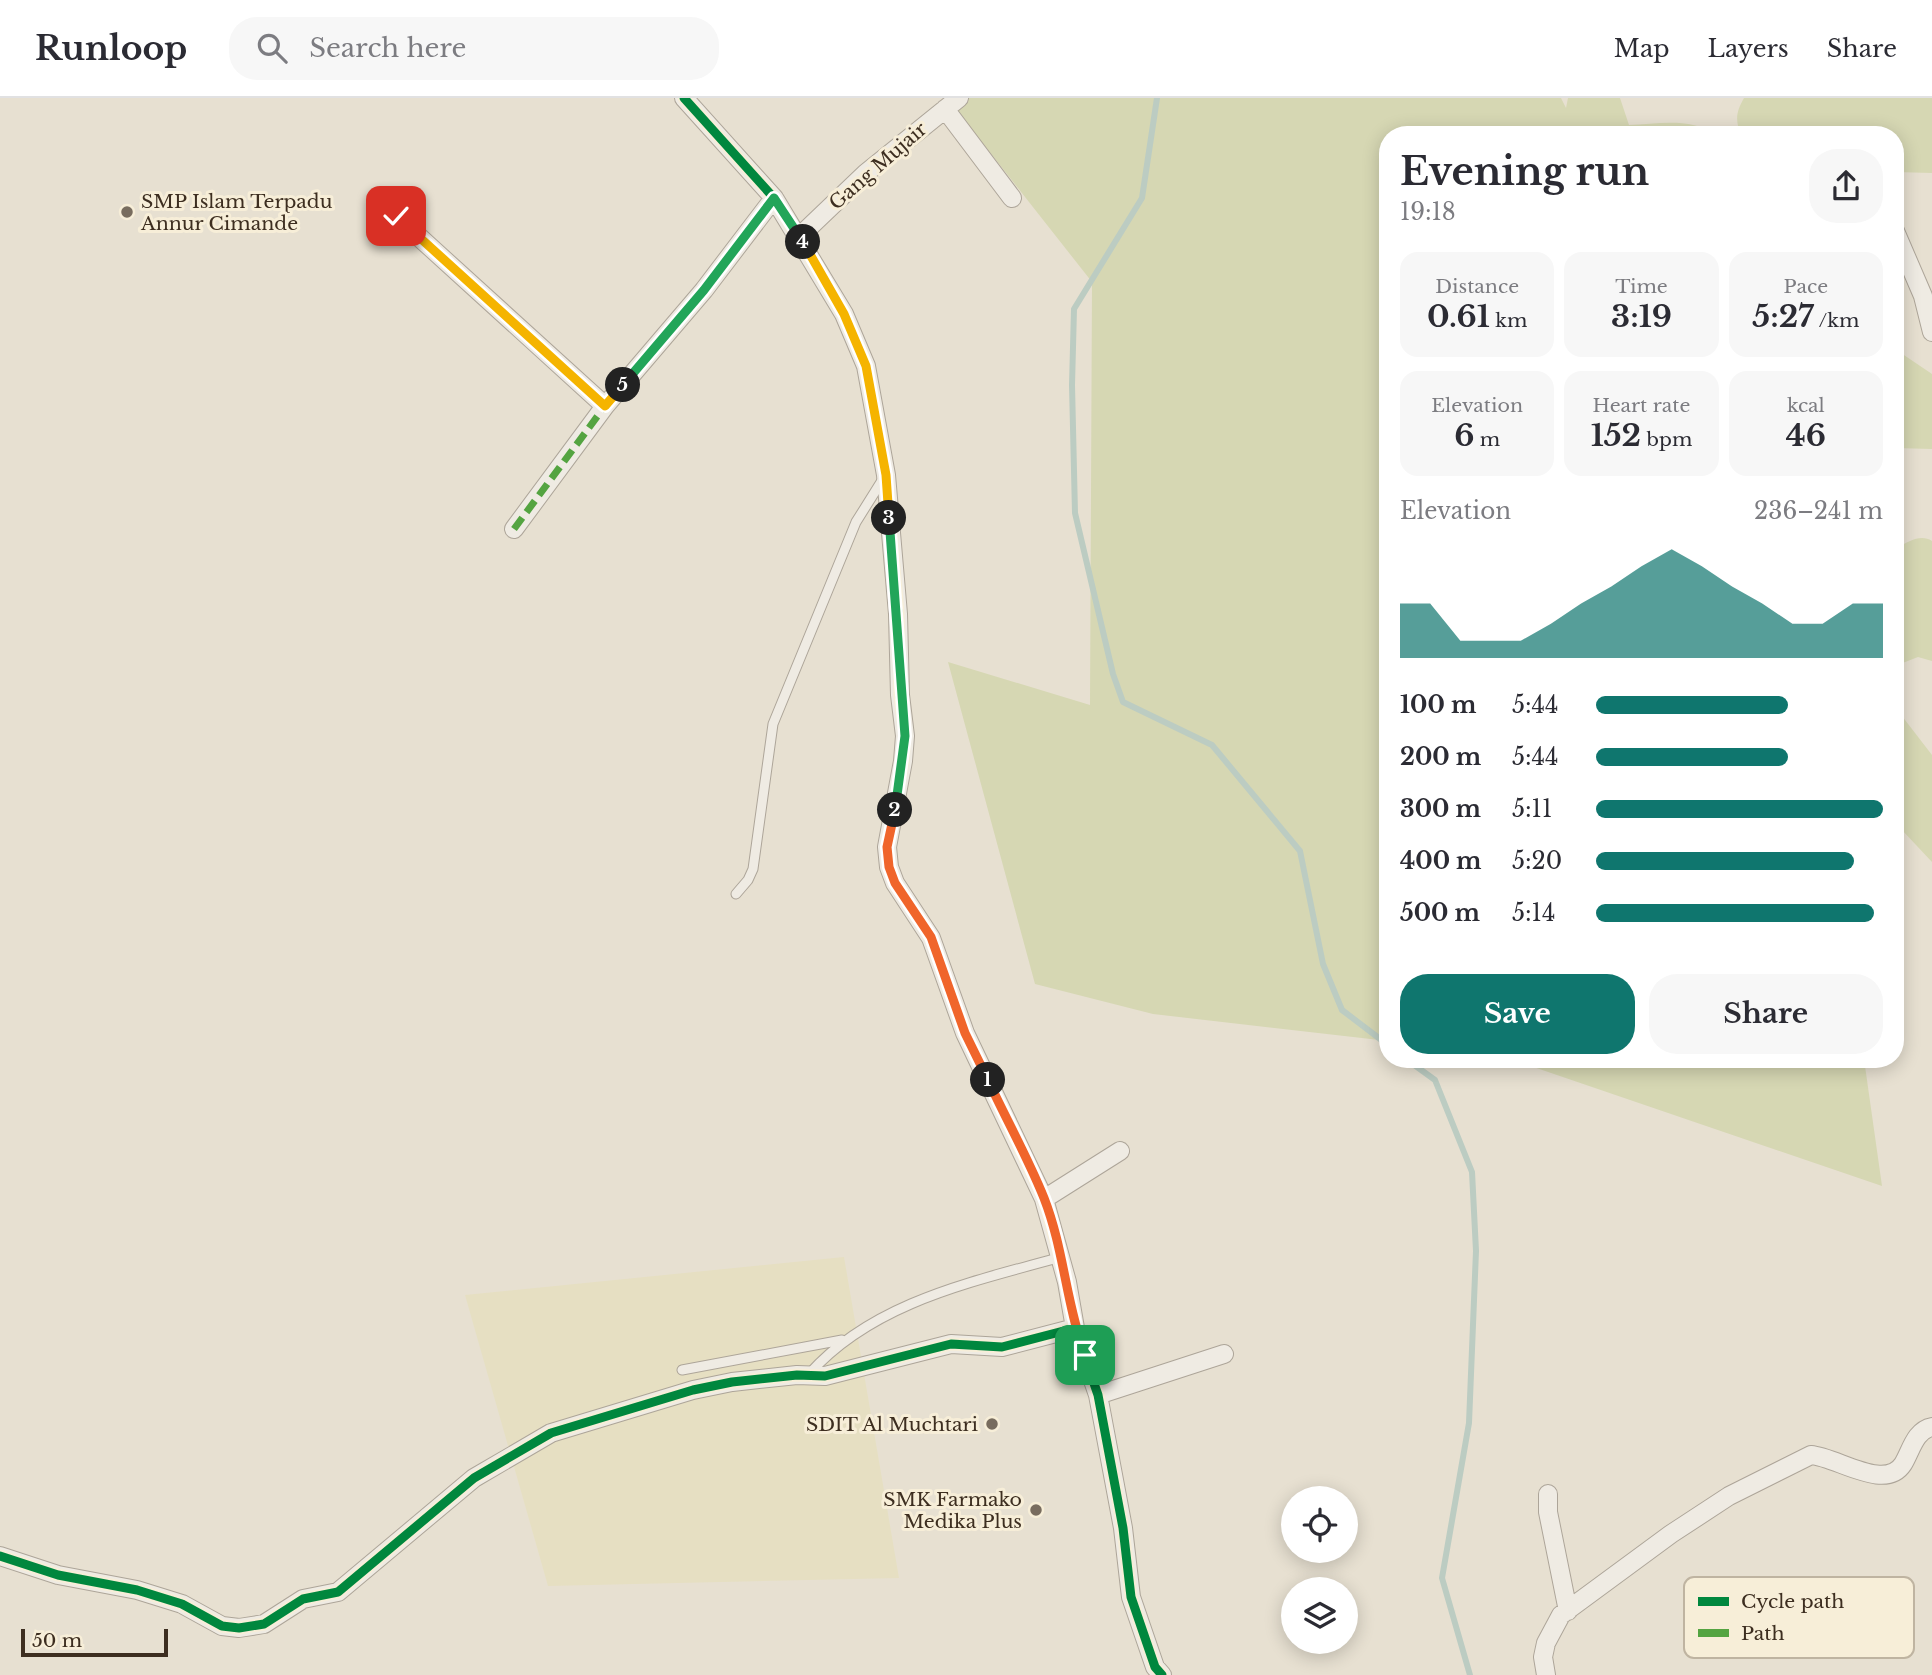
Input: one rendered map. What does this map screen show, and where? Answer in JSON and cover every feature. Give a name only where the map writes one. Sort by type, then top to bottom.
[{"type":"street","points":[[684,98],[774,198],[844,314],[866,366],[886,475],[905,736],[887,847],[889,867],[895,883],[931,937],[965,1033],[1044,1199],[1061,1257],[1075,1328],[1098,1395],[1123,1528],[1131,1597],[1155,1667],[1162,1675]]},
{"type":"street","points":[[952,103],[1012,198]]},
{"type":"street","name":"Gang Mujair","points":[[799,237],[866,173],[952,103]]},
{"type":"street","points":[[514,529],[605,406],[704,290],[774,198]]},
{"type":"street","points":[[396,216],[605,406]]},
{"type":"street","points":[[1904,252],[1923,296],[1932,332]]},
{"type":"street","points":[[1044,1199],[1120,1151]]},
{"type":"street","points":[[0,1556],[58,1575],[137,1590],[182,1604],[222,1626],[239,1628],[264,1624],[303,1600],[335,1594],[474,1478],[551,1433],[693,1390],[732,1382],[825,1376],[951,1344],[1002,1347],[1075,1328]]},
{"type":"street","points":[[1098,1395],[1224,1354]]},
{"type":"street","points":[[1546,1675],[1543,1657],[1546,1643],[1562,1615],[1717,1504],[1811,1455],[1822,1456],[1878,1476],[1891,1475],[1901,1468],[1919,1434],[1932,1427]]},
{"type":"street","points":[[1548,1494],[1548,1512],[1568,1611]]},
{"type":"lane","points":[[736,894],[753,869],[774,724],[856,522],[886,475]]},
{"type":"lane","points":[[808,1375],[844,1340],[881,1317],[964,1284],[1061,1257]]},
{"type":"lane","points":[[682,1370],[844,1340]]},
{"type":"shaded area","points":[[844,1257],[899,1578],[548,1586],[465,1295]]},
{"type":"green space","points":[[947,98],[1561,98],[1566,108],[1568,98],[1620,98],[1629,125],[1663,123],[1696,126],[1379,126],[1379,1040],[1153,1014],[1035,984],[948,662],[1090,705],[1092,282]]},
{"type":"green space","points":[[1744,98],[1932,98],[1932,173],[1904,172],[1904,126],[1738,126],[1739,108]]},
{"type":"green space","points":[[1904,355],[1932,374],[1932,449],[1904,448]]},
{"type":"green space","points":[[1919,538],[1932,541],[1932,661],[1918,657],[1904,662],[1904,544]]},
{"type":"green space","points":[[1904,719],[1932,755],[1932,862],[1904,832]]},
{"type":"green space","points":[[1536,1068],[1865,1068],[1882,1186]]},
{"type":"waterway","points":[[1157,98],[1142,198],[1074,309],[1072,385],[1075,513],[1113,674],[1123,702],[1212,745],[1300,851],[1323,964],[1342,1010],[1379,1038]]},
{"type":"waterway","points":[[1418,1068],[1435,1080],[1472,1172],[1476,1251],[1469,1423],[1442,1578],[1470,1675]]},
{"type":"marked path","points":[[514,529],[605,406],[704,290],[774,198]]},
{"type":"marked path","points":[[396,216],[605,406]]},
{"type":"cycle path","points":[[684,98],[774,198],[844,314],[866,366],[886,475],[905,736],[887,847],[889,867],[895,883],[931,938],[965,1033],[1044,1199],[1067,1282],[1075,1328],[1098,1395],[1123,1528],[1131,1597],[1155,1667],[1162,1675]]},
{"type":"cycle path","points":[[0,1556],[58,1575],[137,1590],[182,1604],[222,1626],[239,1628],[264,1624],[303,1599],[338,1592],[474,1478],[551,1433],[693,1390],[732,1382],[797,1375],[825,1376],[951,1344],[1002,1347],[1075,1328]]},
{"type":"place","name":"SMP Islam Terpadu Annur Cimande","points":[[127,212]]},
{"type":"place","name":"SDIT Al Muchtari","points":[[992,1424]]},
{"type":"place","name":"SMK Farmako Medika Plus","points":[[1036,1510]]},
{"type":"route","points":[[396,216],[605,406],[704,290],[774,198],[824,278],[844,314],[866,366],[886,475],[905,736],[887,847],[889,867],[895,883],[931,937],[965,1033],[1044,1199],[1068,1282],[1075,1328],[1085,1355]]}]
